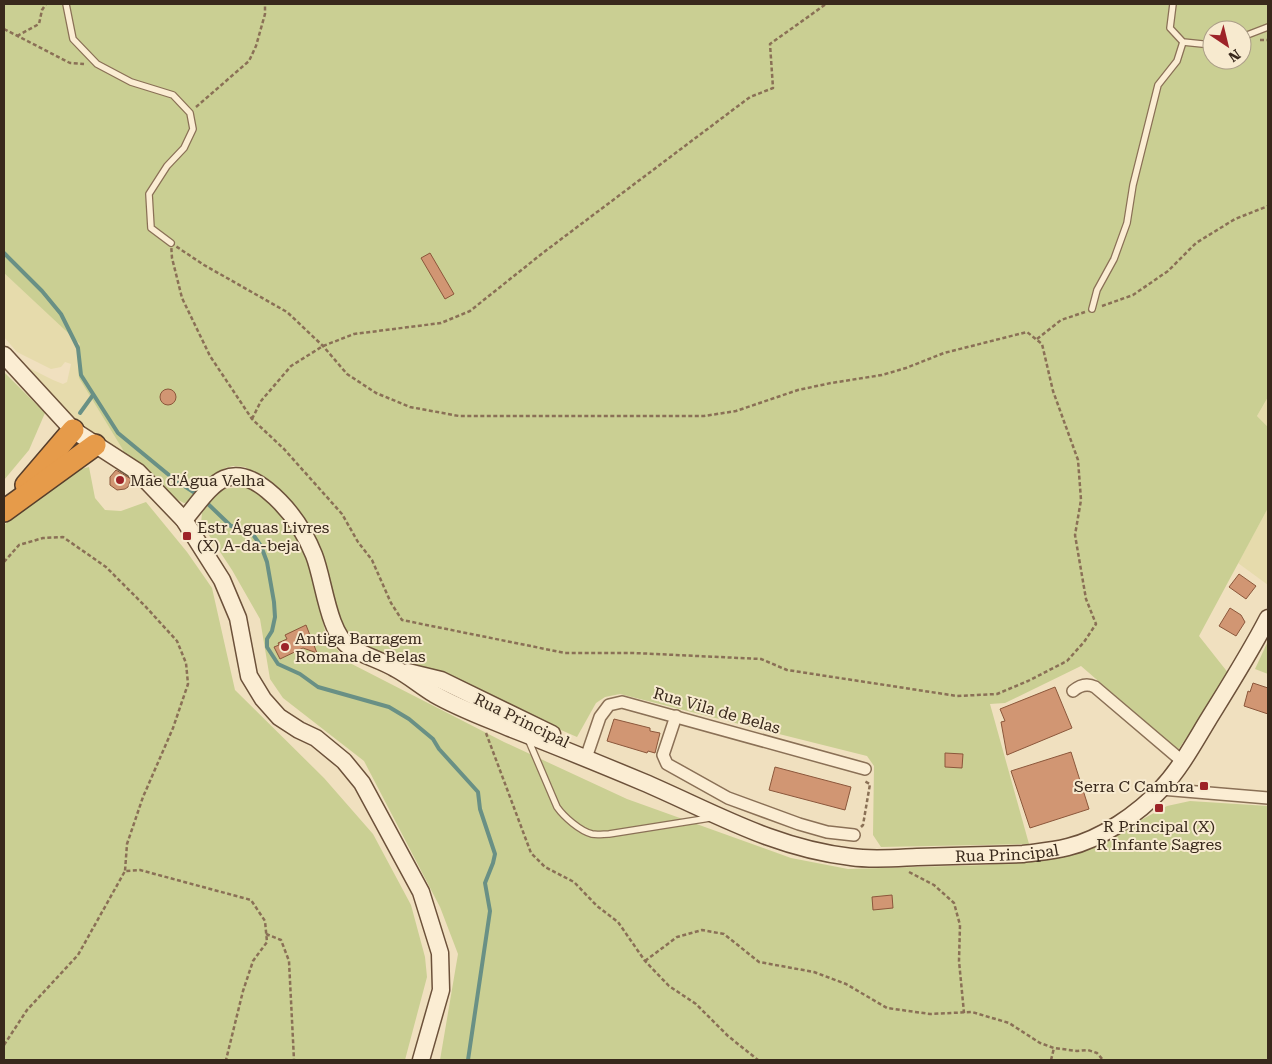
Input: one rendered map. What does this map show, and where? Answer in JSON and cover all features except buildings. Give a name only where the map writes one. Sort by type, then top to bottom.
[{"type":"highway","points":[[4,511],[73,430]]},
{"type":"highway","points":[[4,511],[96,445]]},
{"type":"street","points":[[4,355],[73,430],[138,472],[184,520],[222,580],[238,618],[249,676],[262,699],[279,717],[316,738],[344,761],[362,783],[421,892],[440,952],[441,990],[421,1060]]},
{"type":"street","name":"Rua Principal","points":[[184,520],[211,487],[219,481],[238,476],[248,477],[273,494],[290,512],[305,536],[314,555],[335,629],[339,637],[348,646],[395,668],[434,694],[479,715],[645,783],[754,832],[800,848],[853,857],[1048,852],[1087,840],[1120,823],[1161,789],[1182,761],[1246,661],[1268,618]]},
{"type":"street","name":"Rua Principal","points":[[395,668],[441,680],[588,752],[645,783]]},
{"type":"street","points":[[1073,691],[1084,685],[1095,686],[1182,761]]},
{"type":"street","name":"Rua Vila de Belas","points":[[588,752],[600,717],[609,705],[622,702],[865,769]]},
{"type":"street","points":[[676,716],[664,755],[667,764],[728,798],[799,824],[827,832],[854,835]]},
{"type":"street","points":[[1161,789],[1268,798]]},
{"type":"lane","points":[[66,4],[73,39],[98,64],[131,82],[173,95],[190,113],[193,129],[184,148],[168,166],[149,194],[151,228],[171,243]]},
{"type":"lane","points":[[1173,4],[1170,28],[1183,42],[1202,44]]},
{"type":"lane","points":[[1252,33],[1268,27]]},
{"type":"lane","points":[[1092,309],[1097,290],[1114,259],[1127,223],[1133,184],[1158,85],[1177,61],[1183,42]]},
{"type":"lane","points":[[526,734],[556,807],[572,823],[593,834],[609,834],[718,816]]},
{"type":"path","points":[[17,36],[39,24],[42,10],[46,4]]},
{"type":"path","points":[[190,113],[248,61],[256,46],[265,4]]},
{"type":"path","points":[[252,418],[261,401],[291,366],[323,346],[354,334],[441,323],[470,311],[544,252],[750,98],[773,88],[770,44],[826,4]]},
{"type":"path","points":[[4,29],[70,63],[98,64]]},
{"type":"path","points":[[1037,339],[1061,320],[1132,295],[1168,271],[1196,243],[1235,219],[1268,206]]},
{"type":"path","points":[[171,243],[204,265],[287,312],[323,346],[347,374],[376,393],[410,407],[459,416],[704,416],[736,411],[806,388],[882,375],[906,368],[944,352],[1027,332],[1042,344],[1053,392],[1078,460],[1081,500],[1075,535],[1086,599],[1096,624],[1084,642],[1067,661],[997,694],[957,696],[787,670],[761,659],[634,653],[565,653],[402,620],[391,603],[372,560],[358,542],[342,514],[284,449],[252,418],[210,356],[182,298],[172,258],[171,243]]},
{"type":"path","points":[[4,562],[19,545],[43,538],[63,538],[106,567],[177,641],[186,663],[188,684],[173,728],[143,797],[127,844],[124,871],[78,955],[28,1010],[4,1045]]},
{"type":"path","points":[[479,715],[531,853],[545,867],[574,882],[596,906],[618,922],[646,961],[669,986],[696,1004],[728,1036],[758,1060]]},
{"type":"path","points":[[854,835],[863,825],[870,784],[864,782],[865,769]]},
{"type":"path","points":[[124,871],[140,870],[251,900],[265,921],[267,942],[253,961],[243,990],[226,1060]]},
{"type":"path","points":[[907,871],[934,885],[954,903],[960,925],[958,961],[964,1013]]},
{"type":"path","points":[[646,961],[677,937],[702,930],[724,934],[759,962],[814,972],[846,984],[887,1008],[930,1014],[972,1012],[1008,1023],[1040,1043],[1054,1048],[1077,1051],[1088,1050],[1097,1053],[1103,1060]]},
{"type":"path","points":[[266,934],[281,940],[289,961],[294,1060]]},
{"type":"path","points":[[1051,1060],[1054,1048]]},
{"type":"shaded area","points":[[4,273],[81,344],[79,378],[123,450],[125,457],[77,423],[17,362],[63,384],[67,382],[71,364],[65,362],[61,367],[51,369],[17,352],[4,337]]},
{"type":"shaded area","points":[[1268,397],[1268,427],[1257,416]]},
{"type":"shaded area","points":[[1268,508],[1268,585],[1238,563]]},
{"type":"green space","points":[[4,4],[1268,4],[1268,397],[1257,416],[1268,427],[1268,508],[1199,636],[1229,674],[1178,750],[1172,748],[1081,666],[1005,703],[990,704],[1029,844],[881,847],[873,835],[874,766],[867,756],[620,694],[605,697],[596,703],[577,737],[427,671],[357,644],[342,633],[335,605],[267,481],[245,467],[233,466],[225,468],[193,502],[184,503],[178,500],[125,457],[123,450],[79,378],[77,350],[80,344],[4,273]]},
{"type":"green space","points":[[4,372],[45,413],[29,450],[4,480]]},
{"type":"green space","points":[[89,467],[95,498],[105,510],[121,511],[146,502],[187,552],[212,588],[235,690],[324,778],[373,834],[411,905],[425,957],[427,977],[405,1060],[4,1060],[4,525],[73,471]]},
{"type":"green space","points":[[241,487],[254,490],[277,509],[288,522],[308,558],[326,635],[346,661],[504,742],[627,799],[791,858],[848,869],[985,865],[1053,859],[1091,847],[1167,806],[1190,801],[1268,806],[1268,1060],[440,1060],[458,954],[440,907],[364,761],[283,698],[270,679],[260,619],[232,570],[201,523],[202,513],[216,494],[223,489]]},
{"type":"green space","points":[[1268,641],[1268,674],[1255,669]]},
{"type":"waterway","points":[[4,253],[42,291],[61,314],[78,348],[81,375],[118,433],[175,480],[195,493]]},
{"type":"waterway","points":[[80,413],[93,395]]},
{"type":"waterway","points":[[207,503],[231,526],[246,530],[254,536],[261,546],[267,562],[275,617],[272,631],[267,639],[267,647],[278,664],[300,674],[318,687],[389,707],[409,719],[433,739],[439,749],[478,792],[480,809],[495,854],[485,883],[490,911],[468,1060]]},
{"type":"place","name":"Mãe d'Água Velha","points":[[120,480]]},
{"type":"place","name":"Estr Águas Livres (X) A-da-beja","points":[[187,536]]},
{"type":"place","name":"Antiga Barragem Romana de Belas","points":[[285,647]]},
{"type":"place","name":"Serra C Cambra","points":[[1204,786]]},
{"type":"place","name":"R Principal (X) R Infante Sagres","points":[[1159,808]]}]
